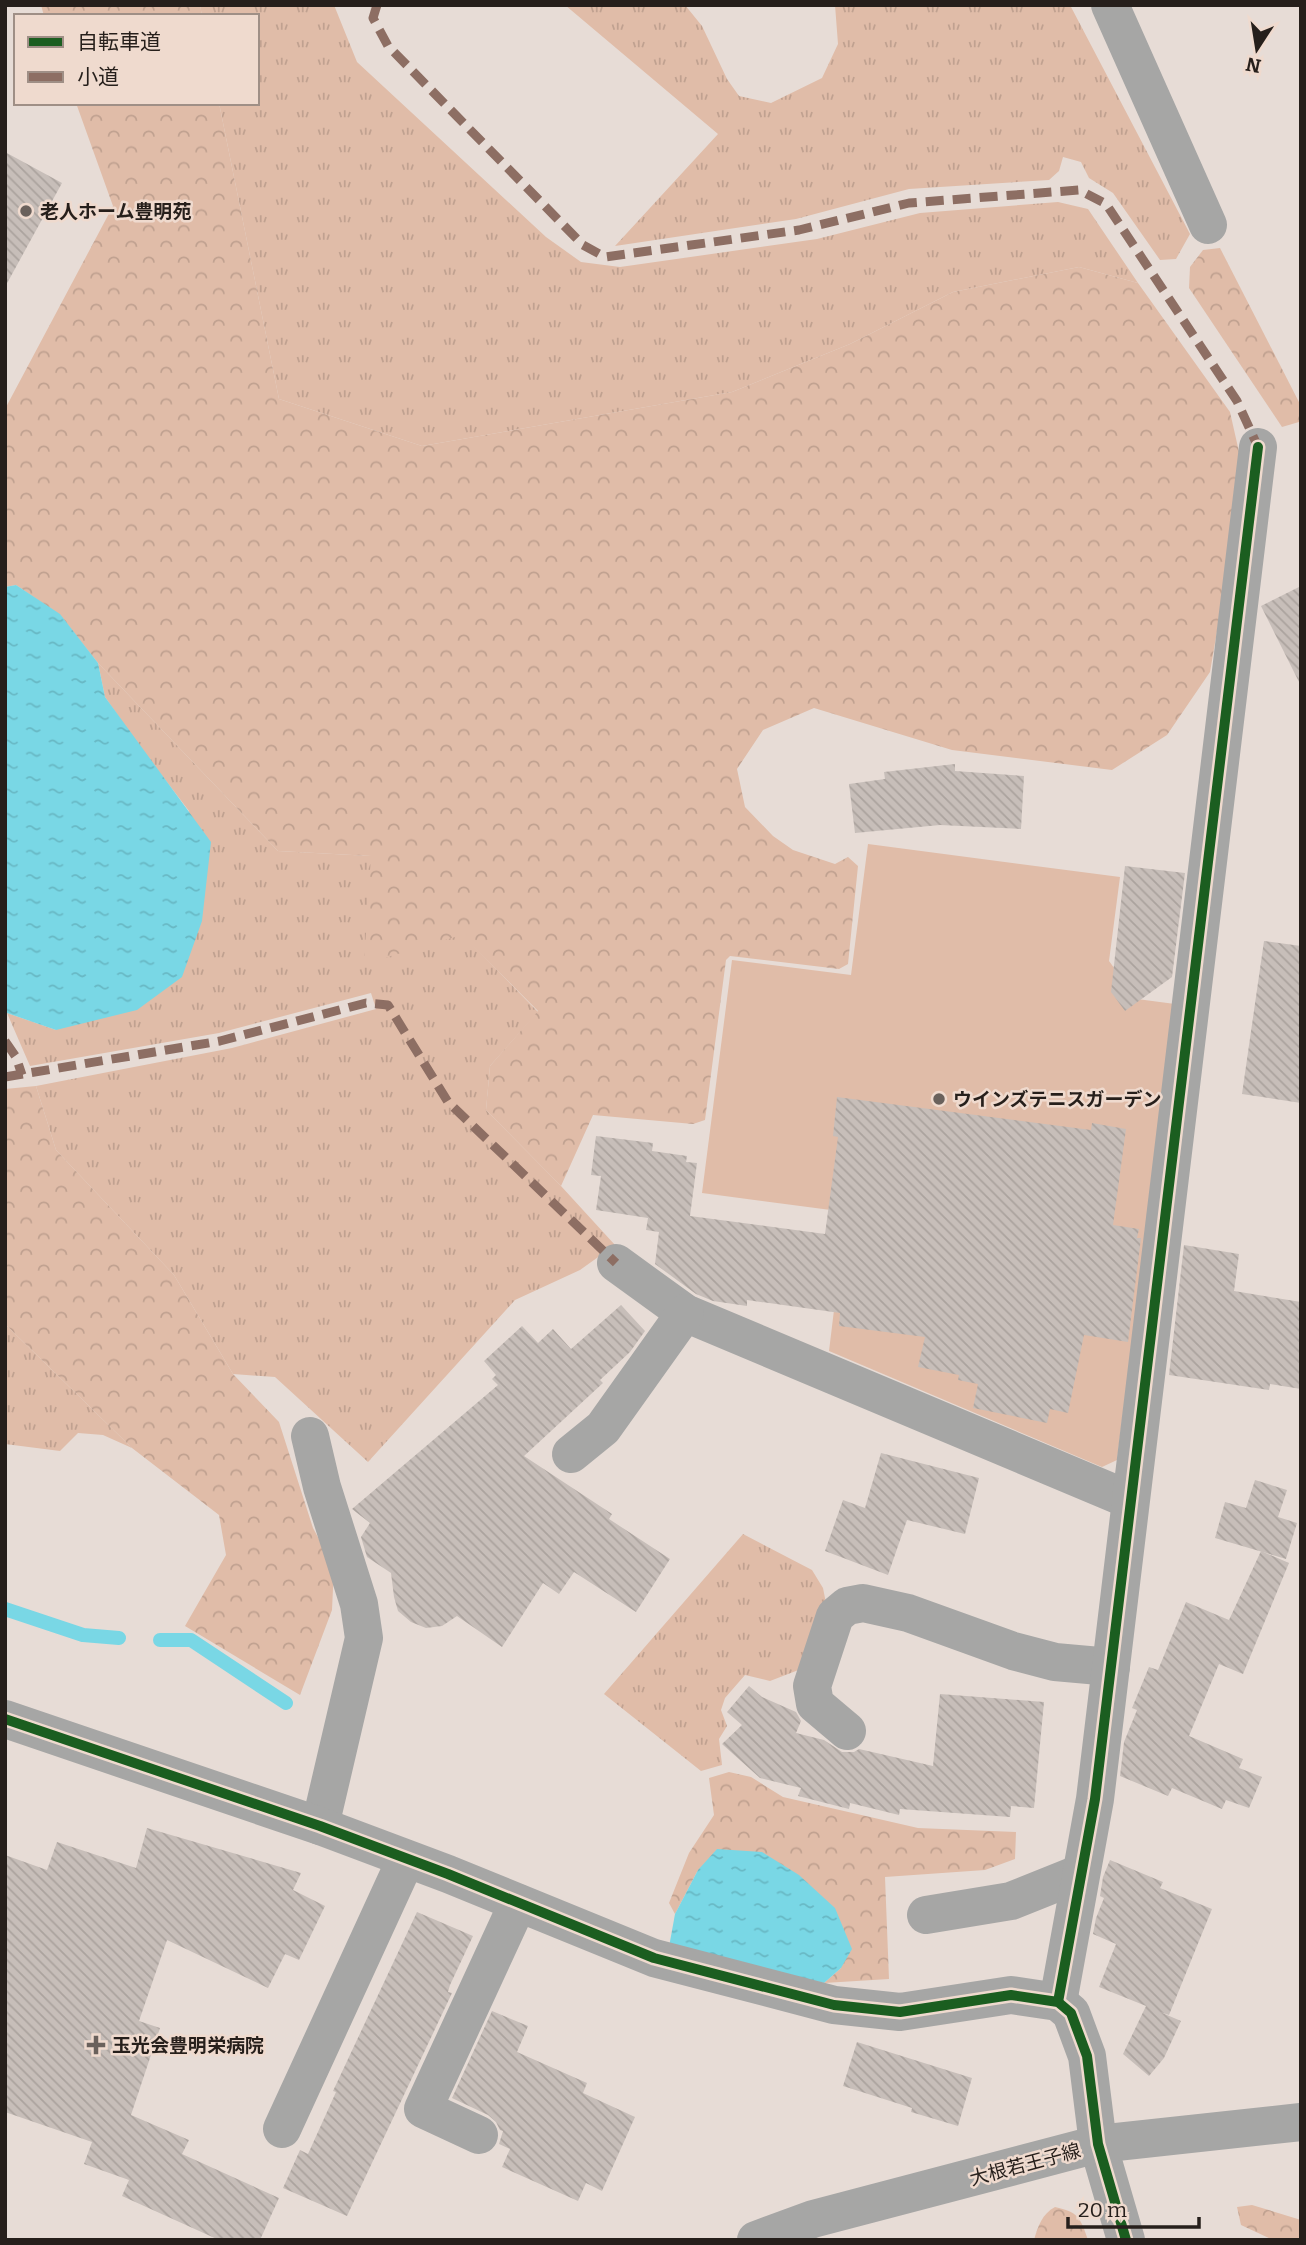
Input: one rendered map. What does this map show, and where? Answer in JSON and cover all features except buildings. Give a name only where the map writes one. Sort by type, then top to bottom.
[{"type":"street","points":[[1110,5],[1208,225]]},
{"type":"street","points":[[1058,2002],[1095,1799],[1258,447]]},
{"type":"street","points":[[616,1263],[685,1313],[1130,1500]]},
{"type":"street","points":[[571,1454],[603,1429],[685,1313]]},
{"type":"street","points":[[310,1436],[322,1487],[359,1604],[364,1638],[320,1826]]},
{"type":"street","points":[[847,1731],[815,1704],[812,1686],[835,1616],[847,1606],[863,1603],[908,1613],[1013,1651],[1055,1662],[1111,1667]]},
{"type":"street","points":[[5,1719],[320,1826],[654,1958],[834,2005],[900,2012],[1011,1995],[1058,2002],[1071,2013],[1087,2056],[1098,2144],[1126,2240]]},
{"type":"street","points":[[282,2129],[406,1859]]},
{"type":"street","points":[[926,1915],[1011,1901],[1081,1873]]},
{"type":"street","points":[[479,2135],[423,2109],[518,1903]]},
{"type":"street","name":"大根若王子線","points":[[756,2240],[816,2230],[1098,2144],[1301,2122]]},
{"type":"green space","points":[[41,5],[200,5],[202,14],[43,14]]},
{"type":"green space","points":[[200,5],[334,5],[357,62],[546,237],[581,262],[620,267],[817,239],[920,213],[1058,202],[1088,209],[1138,283],[1079,267],[953,292],[850,344],[732,392],[422,446],[279,399],[219,105],[259,105],[259,14],[202,14]]},
{"type":"green space","points":[[565,5],[685,5],[702,26],[727,79],[739,96],[771,103],[822,78],[838,44],[835,5],[1070,5],[1190,234],[1176,259],[1160,260],[1113,193],[1089,178],[1081,162],[1063,157],[1059,171],[1049,180],[909,189],[796,219],[615,246],[718,134]]},
{"type":"green space","points":[[77,105],[219,105],[279,399],[422,446],[732,392],[850,344],[953,292],[1079,267],[1138,283],[1230,412],[1244,474],[1210,672],[1167,735],[1112,770],[952,750],[814,708],[763,730],[737,769],[745,807],[773,836],[793,850],[835,864],[848,857],[858,866],[848,964],[839,969],[730,956],[726,960],[705,1120],[693,1124],[593,1115],[561,1186],[486,1110],[490,1066],[538,1011],[462,935],[364,964],[371,856],[278,851],[98,663],[60,615],[16,585],[5,587],[5,409],[113,206]]},
{"type":"green space","points":[[1220,248],[1301,406],[1299,422],[1282,427],[1189,288],[1190,267],[1203,250]]},
{"type":"green space","points":[[98,663],[278,851],[371,856],[462,934],[538,1012],[490,1066],[486,1110],[615,1245],[580,1270],[515,1300],[368,1462],[275,1377],[233,1374],[174,1275],[56,1150],[36,1086],[232,1048],[376,1009],[371,993],[219,1033],[30,1066],[7,1013],[56,1030],[189,811],[105,697]]},
{"type":"green space","name":"ウインズテニスガーデン","points":[[868,844],[1120,877],[1109,961],[1137,999],[1175,1004],[1117,1460],[1102,1467],[829,1351],[846,1212],[702,1193],[732,960],[851,975]]},
{"type":"green space","points":[[36,1086],[56,1150],[174,1275],[233,1374],[279,1422],[313,1528],[334,1567],[332,1610],[300,1695],[185,1626],[226,1555],[219,1515],[132,1448],[5,1324],[5,1089]]},
{"type":"green space","points":[[5,1324],[132,1448],[103,1435],[78,1433],[60,1451],[5,1444]]},
{"type":"green space","points":[[743,1534],[812,1570],[823,1588],[827,1608],[814,1664],[770,1681],[745,1675],[725,1698],[721,1710],[727,1726],[719,1739],[722,1765],[701,1771],[604,1694]]},
{"type":"green space","points":[[729,1772],[751,1777],[783,1797],[918,1828],[1016,1832],[1015,1859],[985,1870],[885,1877],[889,1979],[824,1983],[841,1968],[698,1870],[675,1914],[669,1903],[689,1853],[714,1815],[709,1778]]},
{"type":"green space","points":[[1252,2205],[1301,2220],[1301,2240],[1273,2240],[1241,2225],[1237,2207]]},
{"type":"green space","points":[[1055,2207],[1069,2211],[1077,2217],[1088,2240],[1034,2240],[1044,2217]]},
{"type":"water","points":[[16,585],[60,614],[98,663],[105,697],[211,842],[202,921],[182,977],[137,1010],[56,1030],[5,1010],[5,587]]},
{"type":"water","points":[[717,1849],[762,1852],[799,1875],[835,1908],[852,1949],[841,1968],[824,1983],[669,1947],[675,1914],[698,1870]]},
{"type":"waterway","points":[[5,1609],[83,1635],[119,1638]]},
{"type":"waterway","points":[[160,1640],[191,1640],[286,1703]]},
{"type":"marked path","points":[[377,5],[373,18],[388,46],[583,245],[605,257],[799,230],[909,203],[1079,190],[1106,204],[1237,401],[1258,447]]},
{"type":"marked path","points":[[5,1077],[220,1041],[366,1003],[388,1005],[448,1102],[616,1263]]},
{"type":"marked path","points":[[5,1041],[16,1057],[22,1075]]},
{"type":"cycle path","points":[[1058,2002],[1095,1799],[1258,447]]},
{"type":"cycle path","points":[[5,1719],[320,1826],[448,1874],[654,1958],[834,2005],[900,2012],[1011,1995],[1058,2002],[1071,2013],[1087,2056],[1098,2144],[1126,2240]]},
{"type":"place","name":"老人ホーム豊明苑","points":[[26,211]]},
{"type":"place","name":"ウインズテニスガーデン","points":[[939,1099]]},
{"type":"place","name":"玉光会豊明栄病院","points":[[96,2045]]}]
